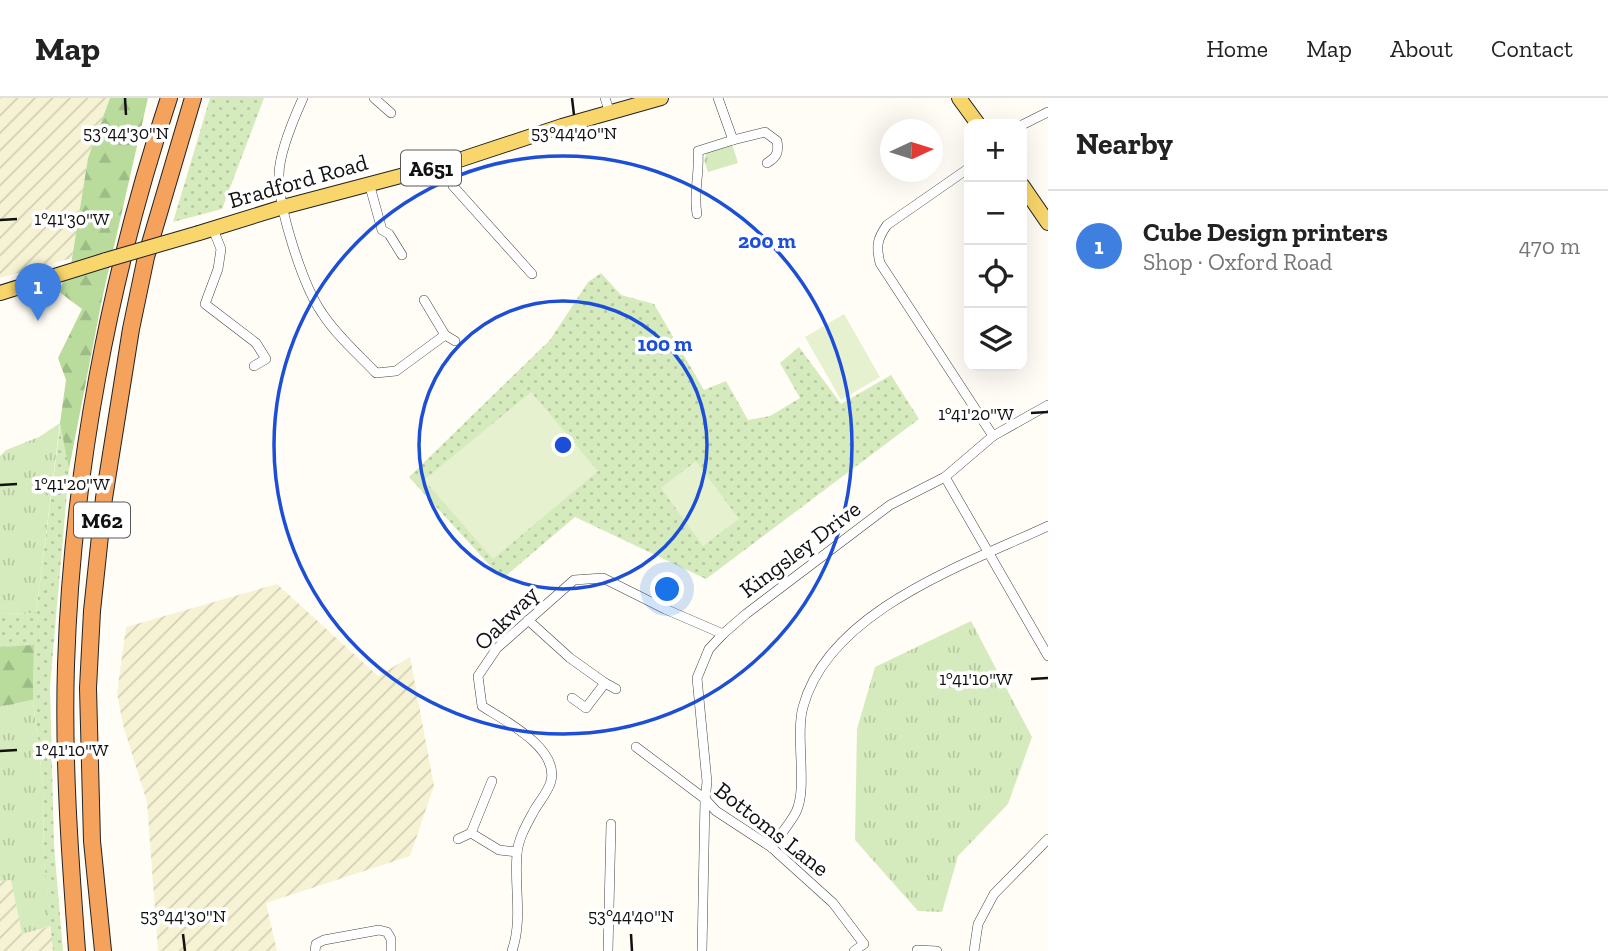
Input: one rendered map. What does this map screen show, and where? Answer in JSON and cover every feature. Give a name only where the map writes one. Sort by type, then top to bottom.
[{"type":"highway","name":"M62","points":[[76,951],[67,764],[66,666],[72,563],[94,392],[112,302],[169,98]]},
{"type":"highway","name":"M62","points":[[103,951],[92,841],[88,688],[92,611],[104,498],[131,329],[146,257],[193,98]]},
{"type":"main road","name":"Bradford Road","points":[[206,231],[369,183],[450,163],[519,139],[662,98]]},
{"type":"main road","points":[[959,98],[974,119]]},
{"type":"main road","points":[[1027,192],[1048,223]]},
{"type":"main road","name":"A651","points":[[0,293],[206,231]]},
{"type":"street","points":[[303,98],[291,127],[278,174],[283,207],[300,267],[321,313],[376,373],[396,371],[445,335]]},
{"type":"street","points":[[374,98],[391,113]]},
{"type":"street","points":[[605,98],[610,113]]},
{"type":"street","points":[[719,98],[733,140]]},
{"type":"street","points":[[1027,123],[1048,113]]},
{"type":"street","points":[[697,214],[700,176],[698,151],[765,132],[777,141],[778,151],[767,163]]},
{"type":"street","points":[[450,163],[453,186],[532,274]]},
{"type":"street","points":[[964,171],[887,225],[876,246],[880,263],[993,436]]},
{"type":"street","points":[[369,183],[382,230],[388,234],[402,255]]},
{"type":"street","points":[[206,231],[221,249],[218,269],[205,304],[256,343],[266,359],[254,366]]},
{"type":"street","points":[[424,300],[445,335],[454,341]]},
{"type":"street","name":"Kingsley Drive","points":[[702,951],[707,782],[697,678],[709,649],[723,634],[890,505],[945,477],[993,436],[1048,405]]},
{"type":"street","points":[[945,477],[1048,656]]},
{"type":"street","points":[[771,847],[796,812],[800,797],[803,707],[816,675],[833,651],[877,611],[908,591],[1048,526]]},
{"type":"street","name":"Oakway","points":[[517,852],[525,827],[551,782],[552,768],[547,753],[482,706],[478,676],[497,648],[574,580],[603,578],[655,605],[723,634]]},
{"type":"street","points":[[528,620],[570,658],[615,689]]},
{"type":"street","points":[[572,698],[586,708],[605,683]]},
{"type":"street","name":"Bottoms Lane","points":[[636,747],[705,799],[716,811],[771,847],[833,903],[864,944],[854,951]]},
{"type":"street","points":[[458,839],[471,832],[492,781]]},
{"type":"street","points":[[608,951],[611,824]]},
{"type":"street","points":[[471,832],[499,850],[517,852],[519,896],[516,941],[512,951]]},
{"type":"street","points":[[974,951],[978,924],[994,894],[1048,839]]},
{"type":"street","points":[[315,951],[316,944],[324,940],[379,930],[387,932],[391,939],[391,951]]},
{"type":"street","points":[[917,950],[937,951]]},
{"type":"shaded area","points":[[0,98],[110,98],[88,158],[72,258],[0,278]]},
{"type":"shaded area","points":[[277,584],[378,676],[410,657],[434,786],[410,856],[266,903],[277,951],[158,951],[147,802],[123,725],[117,693],[126,627]]},
{"type":"shaded area","points":[[11,879],[22,934],[51,926],[53,951],[0,951],[0,881]]},
{"type":"green space","points":[[110,98],[148,98],[102,299],[69,469],[60,423],[66,380],[58,358],[82,309],[58,291],[70,271],[88,158]]},
{"type":"green space","points":[[210,98],[264,98],[222,209],[173,222]]},
{"type":"green space","points":[[732,144],[738,163],[708,172],[704,160],[707,152]]},
{"type":"green space","points":[[601,273],[621,295],[654,304],[704,390],[726,381],[748,420],[770,416],[800,398],[780,363],[799,347],[841,404],[891,375],[919,419],[706,579],[575,517],[502,579],[409,477],[550,340],[588,282]]},
{"type":"green space","points":[[844,314],[880,377],[841,400],[805,337]]},
{"type":"green space","points":[[531,392],[598,471],[493,559],[424,480]]},
{"type":"green space","points":[[61,419],[69,469],[50,686],[54,845],[63,951],[53,951],[44,861],[43,786],[33,700],[34,646],[0,647],[0,614],[36,613]]},
{"type":"green space","points":[[60,423],[36,613],[0,614],[0,456],[6,450],[39,437]]},
{"type":"green space","points":[[696,461],[739,519],[703,546],[661,488]]},
{"type":"green space","points":[[971,621],[1032,737],[1008,804],[958,856],[942,912],[918,911],[855,840],[857,729],[875,667]]},
{"type":"green space","points":[[34,645],[33,700],[0,707],[0,647]]},
{"type":"green space","points":[[33,700],[43,786],[44,861],[51,926],[22,934],[11,880],[0,881],[0,707]]},
{"type":"place","name":"Cube Design printers","points":[[38,321]]}]
